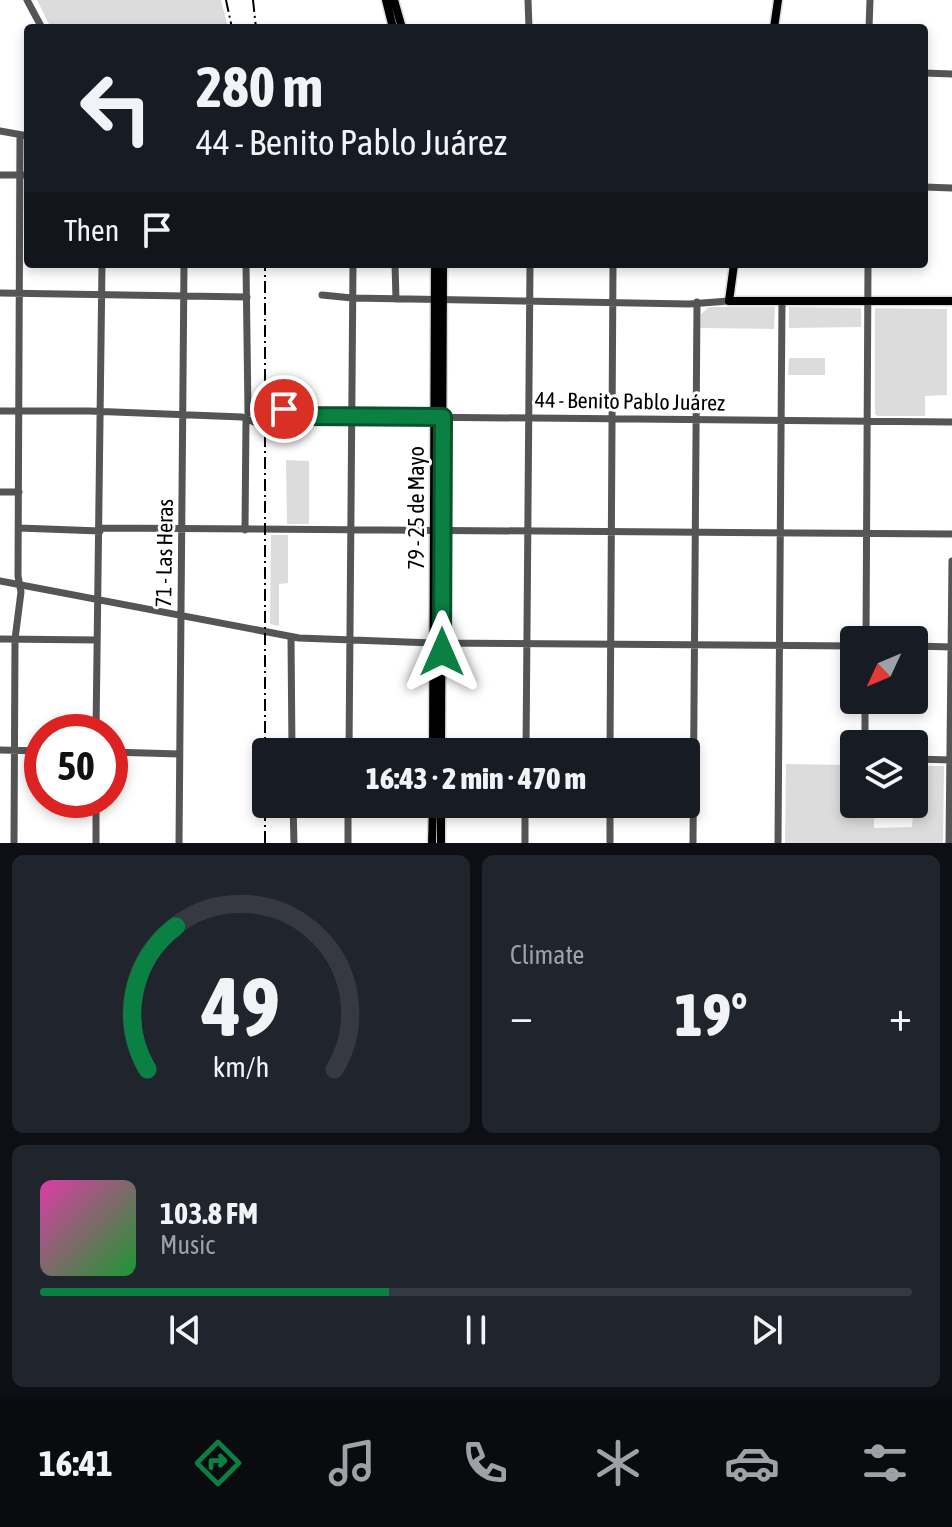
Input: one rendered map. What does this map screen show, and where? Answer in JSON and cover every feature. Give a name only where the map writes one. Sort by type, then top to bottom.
[{"type":"main road","points":[[386,0],[392,24]]},
{"type":"main road","points":[[394,0],[401,24]]},
{"type":"main road","points":[[775,24],[778,0]]},
{"type":"main road","name":"79 - 25 de Mayo","points":[[435,268],[439,300]]},
{"type":"main road","name":"79 - 25 de Mayo","points":[[441,738],[438,417],[439,300],[443,268]]},
{"type":"main road","points":[[733,268],[729,301],[952,301]]},
{"type":"main road","name":"79 - 25 de Mayo","points":[[434,738],[438,643]]},
{"type":"main road","points":[[432,843],[433,818]]},
{"type":"main road","points":[[441,818],[441,843]]},
{"type":"street","points":[[27,0],[40,24]]},
{"type":"street","points":[[528,0],[529,24]]},
{"type":"street","points":[[869,24],[870,0]]},
{"type":"street","points":[[928,73],[952,74]]},
{"type":"street","points":[[0,131],[24,136],[18,175],[21,592],[15,639],[14,843]]},
{"type":"street","points":[[0,175],[24,175]]},
{"type":"street","points":[[928,187],[952,188]]},
{"type":"street","points":[[96,714],[102,268]]},
{"type":"street","name":"71 - Las Heras","points":[[179,843],[184,268]]},
{"type":"street","points":[[245,530],[248,415],[246,268]]},
{"type":"street","points":[[349,738],[353,268]]},
{"type":"street","points":[[395,268],[396,299]]},
{"type":"street","points":[[526,738],[530,268]]},
{"type":"street","points":[[610,738],[613,268]]},
{"type":"street","points":[[866,626],[868,268]]},
{"type":"street","points":[[0,293],[247,297]]},
{"type":"street","points":[[322,295],[439,300],[729,301]]},
{"type":"street","points":[[778,843],[782,301]]},
{"type":"street","points":[[693,843],[697,302]]},
{"type":"street","name":"44 - Benito Pablo Juárez","points":[[284,409],[308,416],[350,417],[952,422]]},
{"type":"street","points":[[0,411],[248,415],[259,424]]},
{"type":"street","name":"44 - Benito Pablo Juárez","points":[[283,424],[308,416]]},
{"type":"street","points":[[0,492],[19,492]]},
{"type":"street","points":[[19,528],[952,534]]},
{"type":"street","points":[[949,843],[952,561]]},
{"type":"street","points":[[0,581],[291,637],[350,642],[840,646]]},
{"type":"street","points":[[291,637],[292,738]]},
{"type":"street","points":[[0,639],[97,640]]},
{"type":"street","points":[[928,646],[951,647]]},
{"type":"street","points":[[0,750],[24,751]]},
{"type":"street","points":[[128,753],[179,754]]},
{"type":"street","points":[[928,759],[951,760]]},
{"type":"street","points":[[96,818],[96,843]]},
{"type":"street","points":[[293,818],[294,843]]},
{"type":"street","points":[[348,818],[348,843]]},
{"type":"street","points":[[525,818],[525,843]]},
{"type":"street","points":[[610,818],[610,843]]},
{"type":"shaded area","points":[[37,0],[221,0],[227,24],[49,24]]},
{"type":"shaded area","points":[[709,307],[775,307],[774,329],[700,328],[701,314]]},
{"type":"shaded area","points":[[789,307],[861,308],[861,327],[789,328]]},
{"type":"shaded area","points":[[875,308],[947,309],[947,395],[925,396],[925,416],[875,414]]},
{"type":"shaded area","points":[[789,358],[825,358],[825,375],[788,375]]},
{"type":"shaded area","points":[[286,460],[309,461],[309,524],[287,524]]},
{"type":"shaded area","points":[[271,535],[288,535],[288,583],[279,584],[279,626],[270,624]]},
{"type":"shaded area","points":[[786,764],[840,765],[840,818],[874,818],[874,828],[912,827],[913,818],[928,818],[928,766],[944,766],[943,843],[785,843]]},
{"type":"tunnel","points":[[259,409],[284,409]]},
{"type":"tunnel","points":[[259,424],[283,424]]},
{"type":"railway","points":[[226,0],[231,24]]},
{"type":"railway","points":[[253,0],[256,24]]},
{"type":"railway","points":[[265,268],[265,843]]},
{"type":"route","points":[[284,409],[308,416],[443,417],[442,652]]}]
